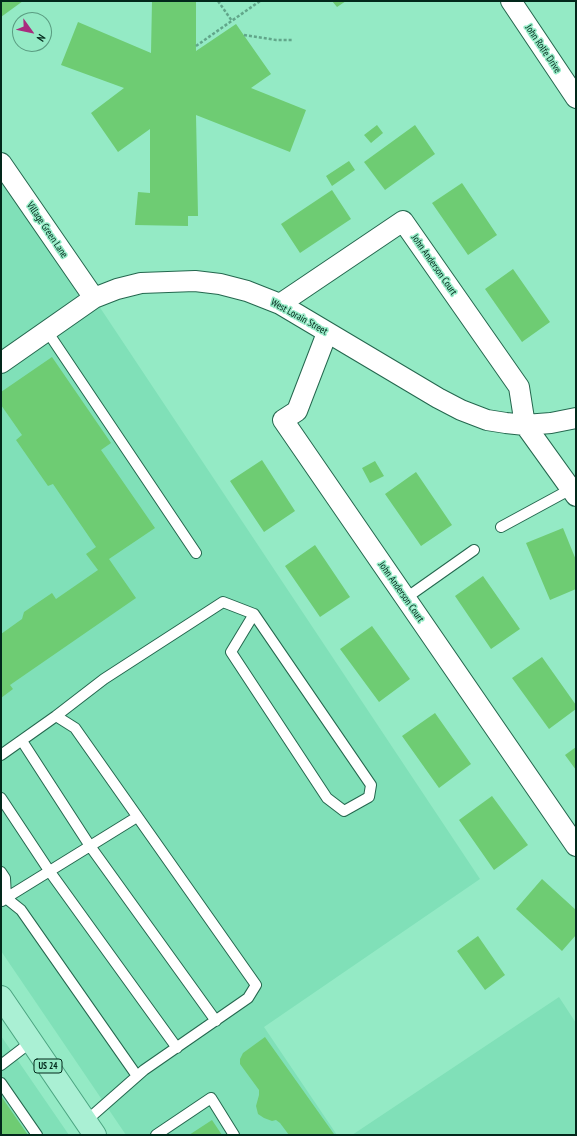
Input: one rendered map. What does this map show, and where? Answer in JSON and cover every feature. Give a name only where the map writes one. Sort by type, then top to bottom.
[{"type":"main road","name":"US 24","points":[[1,997],[90,1128]]},
{"type":"street","name":"John Rolfe Drive","points":[[511,1],[576,98]]},
{"type":"street","name":"Village Green Lane","points":[[1,163],[94,298]]},
{"type":"street","name":"John Anderson Court","points":[[280,304],[403,221],[519,387],[524,425],[574,492]]},
{"type":"street","name":"West Lorain Street","points":[[1,363],[94,298],[117,289],[141,283],[195,281],[220,284],[247,291],[280,304],[425,391],[461,410],[486,420],[524,425],[551,423],[576,418]]},
{"type":"street","name":"John Anderson Court","points":[[327,333],[296,411],[284,420],[576,846]]},
{"type":"lane","points":[[47,331],[196,553]]},
{"type":"lane","points":[[502,526],[574,492]]},
{"type":"lane","points":[[406,598],[474,550]]},
{"type":"lane","points":[[1,755],[56,716],[104,679],[223,602],[254,614],[371,785],[369,797],[344,812],[327,798],[231,652],[254,614]]},
{"type":"lane","points":[[56,716],[75,728],[256,985],[248,998],[137,1076],[90,1128]]},
{"type":"lane","points":[[22,741],[90,846],[216,1021]]},
{"type":"lane","points":[[1,798],[50,872],[177,1048]]},
{"type":"lane","points":[[4,900],[137,817]]},
{"type":"lane","points":[[1,872],[5,878],[4,900]]},
{"type":"lane","points":[[4,900],[21,910],[137,1076]]},
{"type":"lane","points":[[1,1065],[31,1042]]},
{"type":"lane","points":[[1,1083],[37,1135]]},
{"type":"lane","points":[[156,1135],[211,1098],[234,1135]]},
{"type":"path","points":[[218,1],[232,21]]},
{"type":"path","points":[[196,46],[260,1]]},
{"type":"path","points":[[244,35],[276,40],[292,40]]},
{"type":"shaded area","points":[[1,164],[93,297],[480,879],[264,1027],[337,1135],[126,1135],[1,951]]},
{"type":"shaded area","points":[[559,997],[576,1023],[576,1135],[352,1135]]},
{"type":"shaded area","points":[[1,1036],[69,1135],[1,1135]]},
{"type":"building","points":[[1,1],[23,1],[1,17]]},
{"type":"building","points":[[152,1],[196,1],[196,51],[236,24],[271,74],[251,88],[306,110],[290,152],[196,115],[198,216],[188,216],[188,226],[135,225],[138,192],[150,193],[150,129],[118,152],[91,113],[124,88],[61,65],[78,22],[151,53]]},
{"type":"building","points":[[332,1],[346,1],[337,7]]},
{"type":"building","points":[[377,125],[383,133],[371,143],[364,135]]},
{"type":"building","points":[[415,125],[435,154],[385,190],[364,162]]},
{"type":"building","points":[[349,161],[355,170],[332,186],[326,176]]},
{"type":"building","points":[[462,183],[497,235],[468,255],[432,203]]},
{"type":"building","points":[[332,190],[351,219],[300,253],[281,224]]},
{"type":"building","points":[[513,269],[550,322],[522,342],[485,289]]},
{"type":"building","points":[[52,357],[111,443],[101,450],[155,528],[109,559],[136,598],[10,685],[13,689],[1,698],[1,634],[22,619],[24,612],[52,593],[56,599],[98,570],[86,554],[96,547],[53,484],[48,486],[16,440],[22,435],[1,405],[1,392]]},
{"type":"building","points":[[262,460],[295,511],[264,532],[230,481]]},
{"type":"building","points":[[375,461],[384,476],[370,483],[362,468]]},
{"type":"building","points":[[416,472],[452,525],[421,546],[385,494]]},
{"type":"building","points":[[563,528],[576,560],[576,589],[550,600],[526,543]]},
{"type":"building","points":[[315,545],[350,597],[320,617],[285,566]]},
{"type":"building","points":[[483,576],[520,629],[491,649],[455,596]]},
{"type":"building","points":[[372,626],[410,679],[379,702],[340,649]]},
{"type":"building","points":[[542,657],[576,705],[576,709],[549,729],[512,678]]},
{"type":"building","points":[[435,713],[471,764],[439,788],[402,736]]},
{"type":"building","points":[[576,747],[576,770],[565,755]]},
{"type":"building","points":[[492,796],[528,845],[494,870],[459,820]]},
{"type":"building","points":[[542,879],[576,910],[576,935],[562,951],[516,909]]},
{"type":"building","points":[[478,936],[505,975],[485,990],[457,951]]},
{"type":"building","points":[[265,1037],[334,1134],[333,1135],[289,1135],[276,1120],[272,1121],[258,1114],[256,1106],[259,1090],[240,1064],[240,1059],[243,1053]]},
{"type":"building","points":[[1,1096],[28,1135],[1,1135]]},
{"type":"building","points":[[212,1120],[222,1135],[189,1135]]}]
